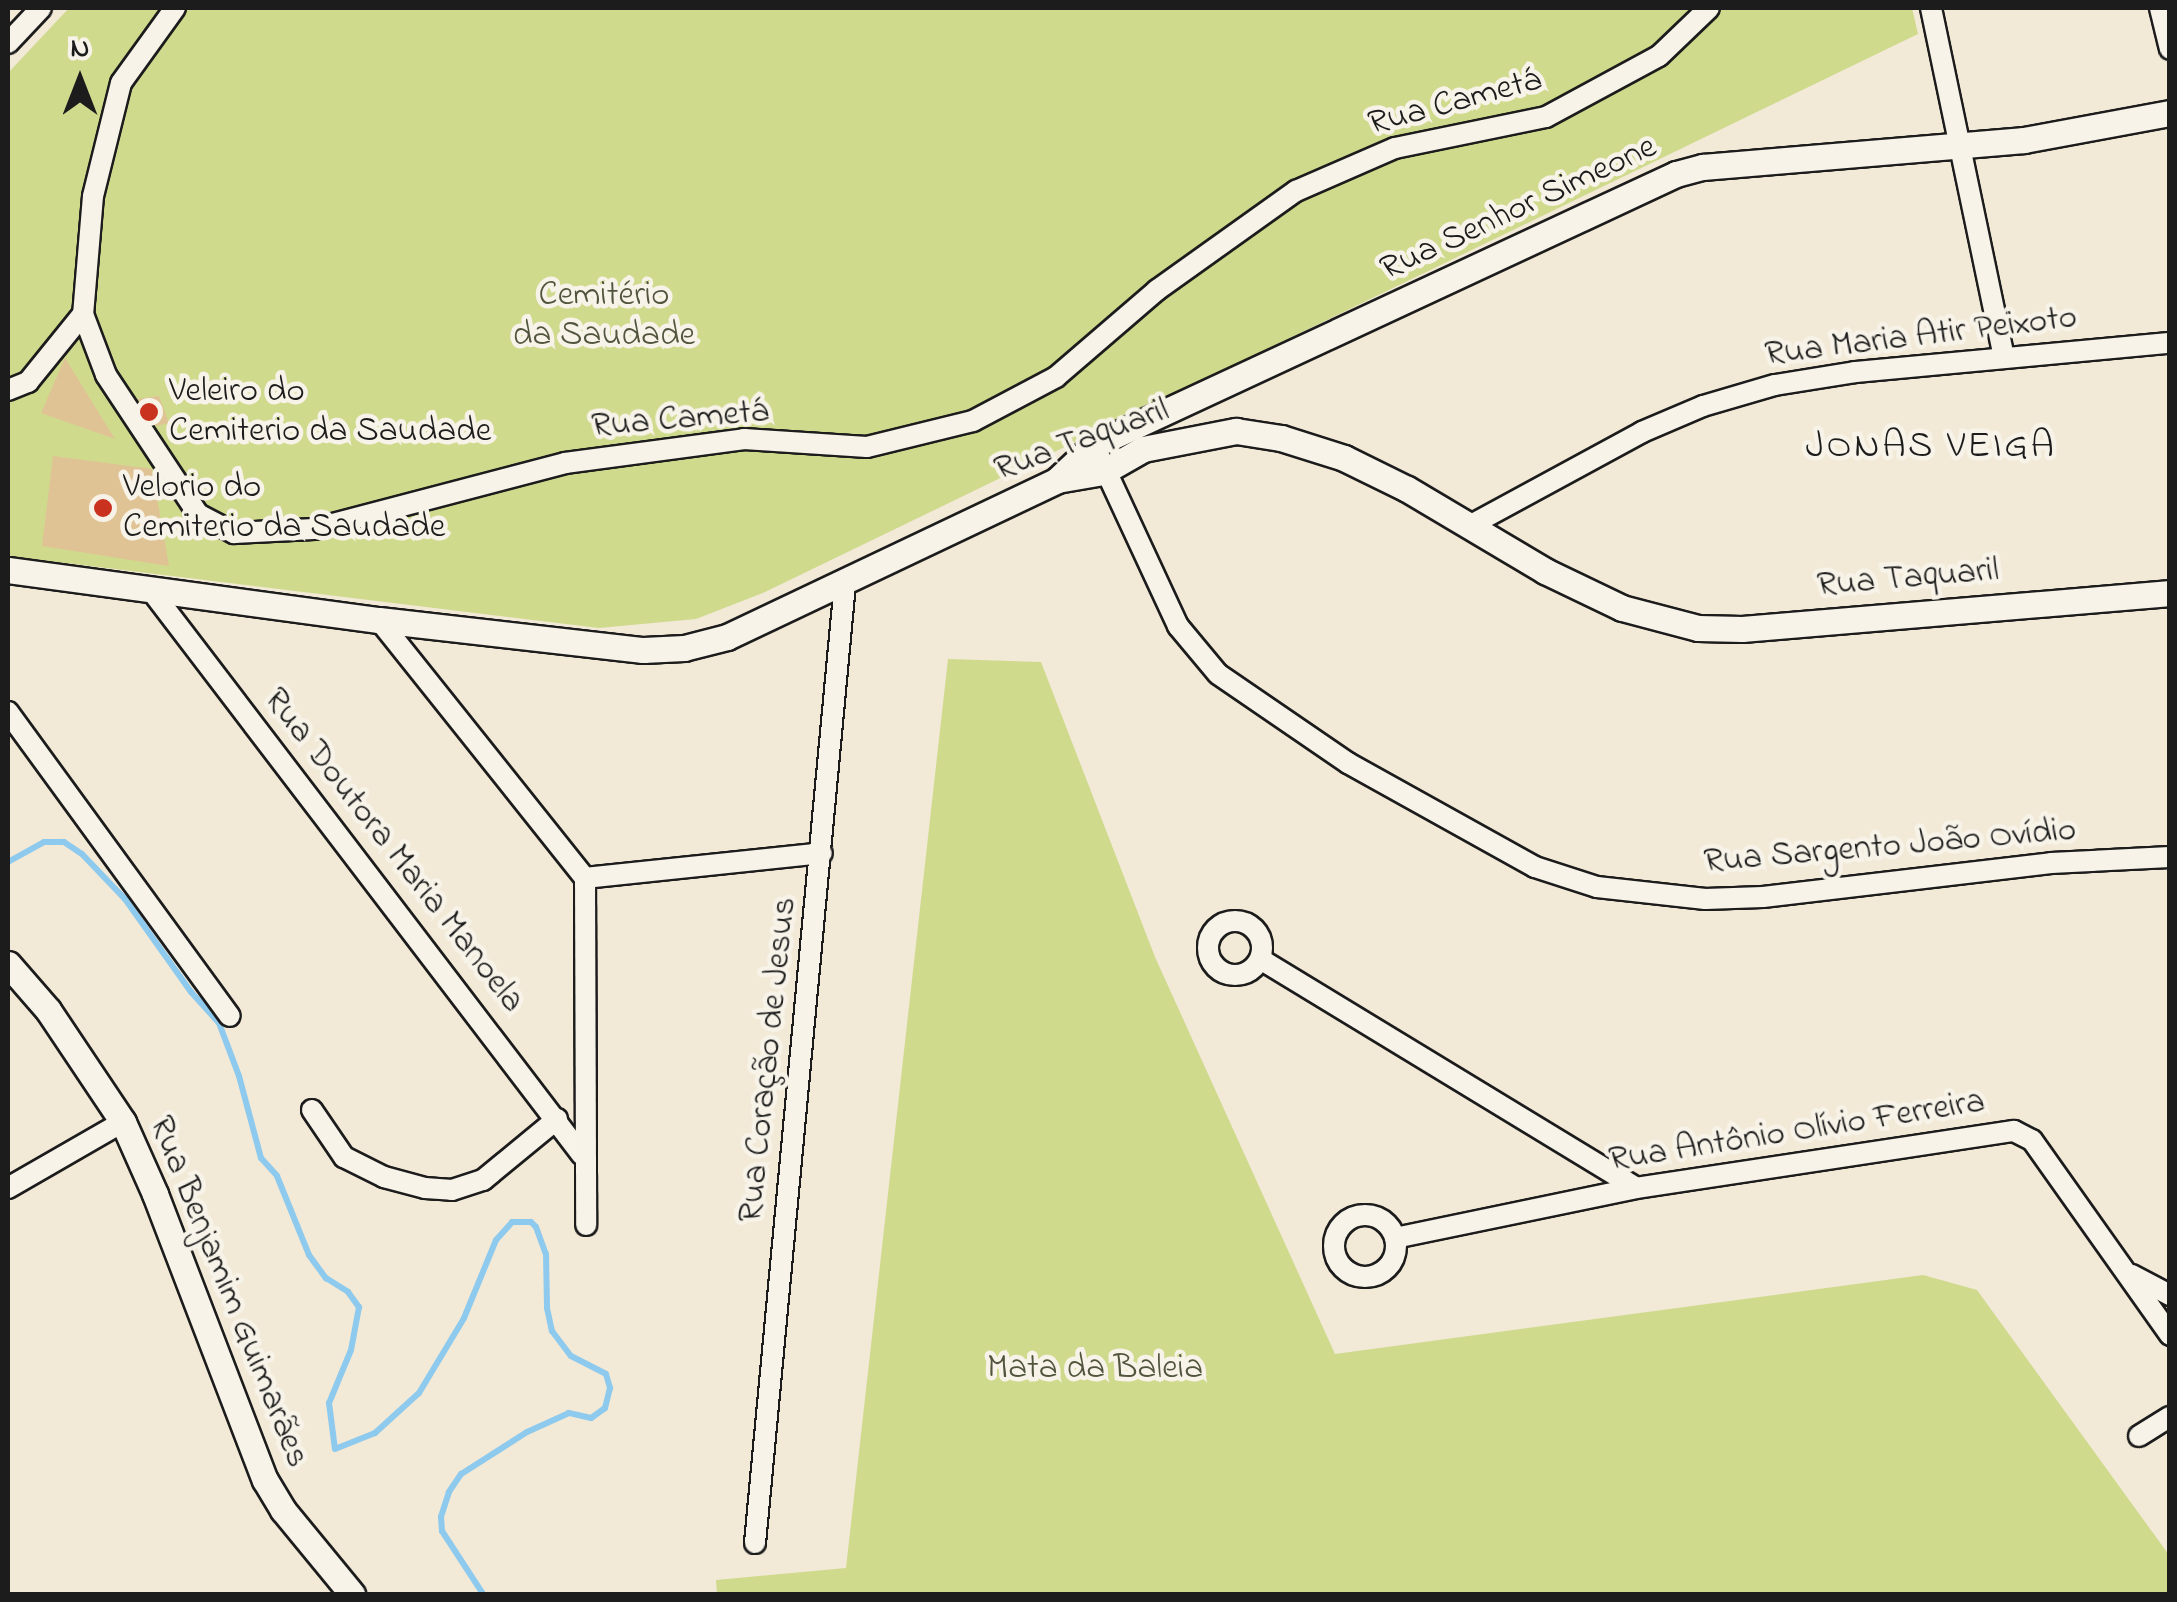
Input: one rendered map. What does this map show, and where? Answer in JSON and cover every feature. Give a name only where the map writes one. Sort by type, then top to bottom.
[{"type":"street","name":"Rua Cametá","points":[[176,8],[122,83],[93,196],[83,314],[106,375],[198,514],[234,533],[329,526],[565,463],[744,440],[867,447],[973,421],[1056,377],[1157,290],[1296,191],[1395,148],[1546,117],[1659,56],[1708,8]]},
{"type":"street","points":[[1931,8],[2004,356]]},
{"type":"street","points":[[2160,8],[2170,49]]},
{"type":"street","points":[[8,43],[33,12]]},
{"type":"street","name":"Rua Senhor Simeone","points":[[1057,480],[1094,445],[1676,174],[1703,168],[1962,146],[2170,113]]},
{"type":"street","points":[[8,390],[28,382],[83,314]]},
{"type":"street","name":"Rua Maria Atir Peixoto","points":[[1471,525],[1642,432],[1750,392],[1855,372],[2170,343]]},
{"type":"street","name":"Rua Taquaril","points":[[8,570],[379,620],[643,650],[684,648],[727,637],[845,584],[1057,480],[1102,472],[1143,450],[1236,431],[1282,438],[1344,458],[1471,525],[1545,571],[1622,608],[1698,628],[1742,629],[2170,594]]},
{"type":"street","name":"Rua Sargento João Ovídio","points":[[1094,445],[1102,472],[1178,626],[1218,674],[1348,763],[1481,839],[1570,880],[1645,894],[1705,899],[1763,897],[2050,864],[2170,857]]},
{"type":"street","name":"Rua Coração de Jesus","points":[[755,1543],[845,584]]},
{"type":"street","name":"Rua Doutora Maria Manoela","points":[[150,588],[582,1155]]},
{"type":"street","points":[[379,620],[585,878],[582,1155],[586,1225]]},
{"type":"street","points":[[8,712],[230,1016]]},
{"type":"street","points":[[585,878],[822,853]]},
{"type":"street","points":[[1260,959],[1636,1188]]},
{"type":"street","name":"Rua Benjamim Guimarães","points":[[8,964],[48,1010],[123,1122],[155,1194],[265,1480],[282,1510],[352,1594]]},
{"type":"street","points":[[312,1110],[344,1157],[384,1177],[452,1190],[483,1180],[557,1119]]},
{"type":"street","points":[[8,1188],[123,1122]]},
{"type":"street","name":"Rua Antônio Olívio Ferreira","points":[[1395,1238],[1636,1188],[2014,1131],[2032,1140],[2170,1335]]},
{"type":"street","points":[[2124,1270],[2170,1295]]},
{"type":"street","points":[[2139,1436],[2170,1417]]},
{"type":"green space","name":"Cemitério da Saudade","points":[[69,8],[1912,8],[1918,34],[765,592],[696,619],[599,628],[8,556],[8,73]]},
{"type":"green space","name":"Mata da Baleia","points":[[948,659],[1041,662],[1155,957],[1335,1354],[1923,1275],[1977,1290],[2169,1555],[2169,1594],[717,1594],[716,1580],[846,1568]]},
{"type":"building","points":[[65,358],[97,410],[115,439],[41,413]]},
{"type":"building","points":[[159,396],[169,423],[156,426],[138,399]]},
{"type":"building","name":"Velorio do Cemiterio da Saudade","points":[[53,456],[152,469],[169,566],[42,546]]},
{"type":"waterway","points":[[8,862],[44,842],[64,842],[82,854],[125,899],[191,992],[219,1023],[239,1076],[261,1158],[277,1176],[309,1255],[326,1278],[348,1292],[359,1307],[351,1350],[329,1403],[335,1449],[375,1433],[419,1393],[464,1318],[496,1240],[512,1222],[531,1222],[536,1227],[546,1254],[547,1308],[552,1331],[571,1356],[606,1374],[610,1388],[605,1408],[591,1418],[569,1413],[527,1432],[461,1474],[449,1492],[441,1517],[442,1531],[483,1594]]},
{"type":"place","name":"Veleiro do Cemiterio da Saudade","points":[[149,412]]},
{"type":"place","name":"Velorio do Cemiterio da Saudade","points":[[103,508]]},
{"type":"district","name":"JONAS VEIGA","points":[[1931,448]]}]
